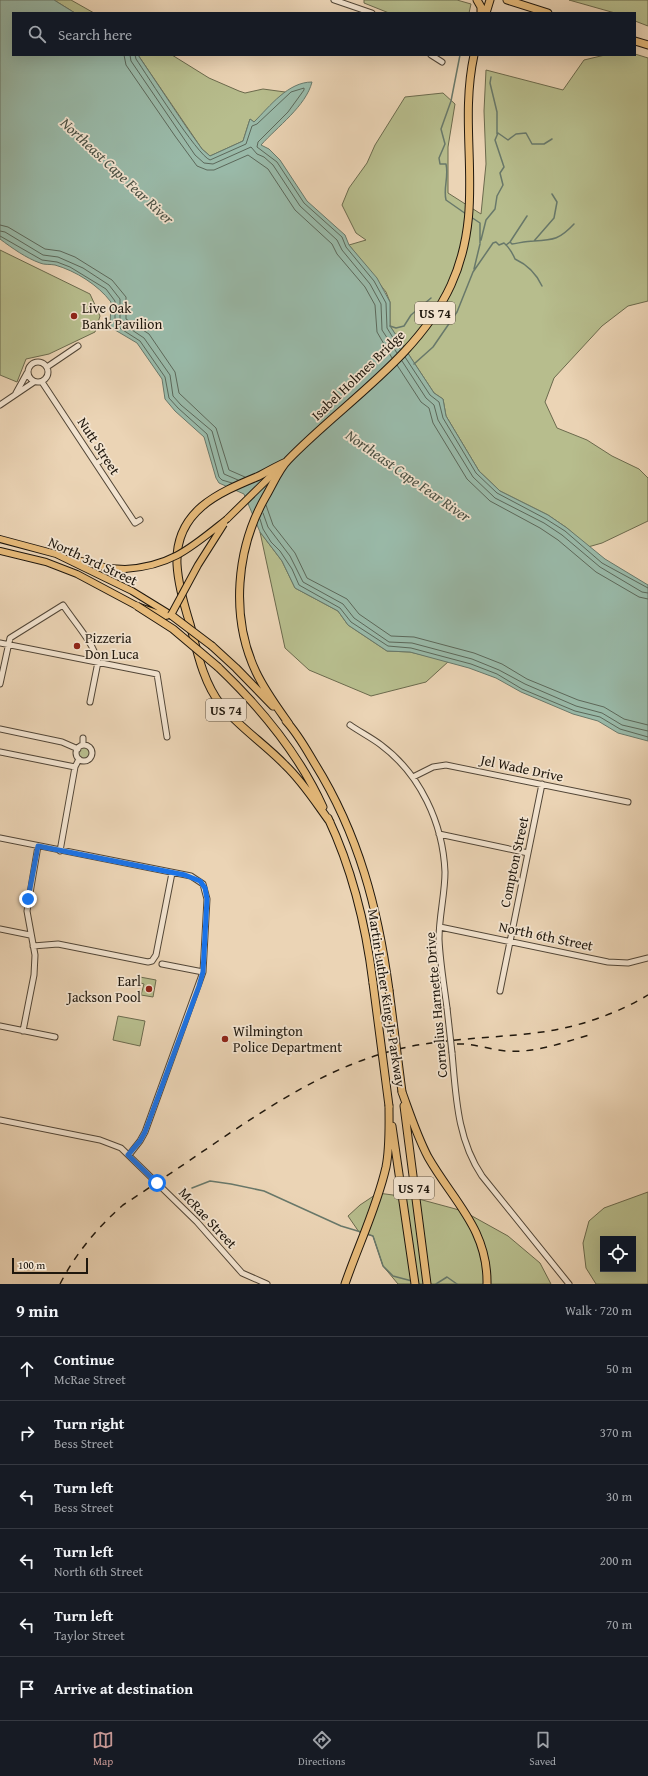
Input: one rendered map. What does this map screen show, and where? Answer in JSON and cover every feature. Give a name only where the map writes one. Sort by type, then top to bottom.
[{"type":"highway","points":[[477,0],[481,7],[481,12]]},
{"type":"highway","points":[[486,12],[490,0]]},
{"type":"highway","points":[[507,0],[545,12]]},
{"type":"highway","points":[[636,41],[648,45]]},
{"type":"highway","name":"Isabel Holmes Bridge","points":[[286,462],[402,354],[435,313],[452,282],[463,252],[467,234],[471,194],[469,91],[474,56]]},
{"type":"highway","name":"US 74","points":[[286,462],[223,491],[202,505],[185,528],[180,543],[177,565],[184,601],[200,659],[214,694],[234,719],[297,777],[330,822]]},
{"type":"highway","name":"US 74","points":[[286,462],[260,508],[244,552],[240,575],[240,599],[247,648],[256,672],[289,724]]},
{"type":"highway","name":"Martin Luther King Jr Parkway","points":[[137,606],[173,629],[218,667],[250,699],[276,730],[317,794],[342,850],[357,896],[364,925],[415,1284]]},
{"type":"highway","name":"Martin Luther King Jr Parkway","points":[[171,615],[212,646],[236,668],[289,724],[301,740],[324,778],[344,818],[358,852],[378,919],[389,990],[427,1284]]},
{"type":"highway","points":[[402,1092],[428,1157],[469,1217],[478,1234],[486,1263],[487,1284]]},
{"type":"highway","points":[[345,1284],[386,1168],[388,1152],[389,1106]]},
{"type":"main road","name":"Isabel Holmes Bridge","points":[[171,615],[198,565],[227,519],[286,462]]},
{"type":"main road","points":[[56,554],[108,568],[125,569],[155,565],[171,560],[197,543],[227,519]]},
{"type":"main road","name":"North 3rd Street","points":[[0,539],[56,554],[132,591],[171,615]]},
{"type":"main road","name":"North 3rd Street","points":[[0,551],[46,562],[77,574],[137,606]]},
{"type":"main road","points":[[137,606],[164,616],[171,615]]},
{"type":"street","points":[[334,0],[369,12]]},
{"type":"street","points":[[433,56],[442,62]]},
{"type":"street","points":[[47,367],[78,346]]},
{"type":"street","points":[[0,405],[34,382],[42,382],[48,374],[47,367],[42,363],[32,364],[14,395]]},
{"type":"street","points":[[27,373],[28,377],[34,382]]},
{"type":"street","name":"Nutt Street","points":[[42,382],[96,464],[138,522]]},
{"type":"street","points":[[96,464],[103,459]]},
{"type":"street","points":[[0,684],[10,638],[63,605],[93,648],[98,662],[90,702]]},
{"type":"street","points":[[0,643],[157,674],[167,737]]},
{"type":"street","name":"Cornelius Harnette Drive","points":[[350,725],[380,744],[396,758],[413,777],[426,799],[439,834],[445,872],[440,927],[440,949],[461,1127],[472,1160],[485,1181],[569,1284]]},
{"type":"street","points":[[0,729],[56,740],[80,747],[90,748],[92,755],[87,761],[79,759],[76,754],[80,747],[83,738]]},
{"type":"street","points":[[0,752],[75,767]]},
{"type":"street","points":[[60,850],[75,767],[79,759]]},
{"type":"street","name":"Jel Wade Drive","points":[[413,777],[433,766],[446,765],[628,802]]},
{"type":"street","name":"Compton Street","points":[[500,992],[542,784]]},
{"type":"street","points":[[439,834],[528,853]]},
{"type":"street","points":[[0,838],[185,875],[200,881],[205,888],[207,899],[203,972],[199,986],[145,1132],[140,1141],[128,1155]]},
{"type":"street","points":[[23,1031],[34,975],[33,946],[28,916],[28,899],[38,846]]},
{"type":"street","points":[[33,946],[58,944],[148,962],[152,961],[156,955],[172,872]]},
{"type":"street","name":"North 6th Street","points":[[440,927],[620,964],[648,958]]},
{"type":"street","points":[[0,929],[30,935]]},
{"type":"street","points":[[162,964],[203,972]]},
{"type":"street","points":[[0,1026],[55,1037]]},
{"type":"street","name":"McRae Street","points":[[0,1120],[100,1140],[116,1146],[128,1155],[207,1233],[242,1273],[267,1284]]},
{"type":"green space","points":[[54,0],[71,0],[92,12],[73,12]]},
{"type":"green space","points":[[364,0],[457,0],[471,4],[469,12],[386,12],[364,3]]},
{"type":"green space","points":[[569,0],[648,0],[648,26],[636,21],[636,12],[611,12]]},
{"type":"green space","points":[[636,54],[648,58],[648,301],[628,306],[602,326],[554,378],[545,402],[557,428],[587,440],[612,456],[639,469],[648,478],[648,521],[602,543],[588,547],[567,528],[548,515],[500,491],[479,471],[446,416],[443,399],[434,393],[390,326],[390,302],[386,292],[349,245],[366,240],[356,233],[342,205],[349,188],[367,163],[375,145],[405,97],[443,93],[455,104],[448,147],[448,193],[481,214],[486,164],[484,111],[486,70],[563,90],[584,60],[601,56],[636,56]]},
{"type":"green space","points":[[139,56],[174,56],[209,78],[245,93],[263,89],[285,92],[254,122],[250,119],[243,141],[210,156],[202,149]]},
{"type":"green space","points":[[0,250],[90,294],[100,316],[95,332],[49,354],[26,359],[17,382],[0,375]]},
{"type":"green space","points":[[260,532],[282,561],[295,588],[338,611],[348,625],[387,651],[410,652],[449,661],[426,682],[371,696],[309,670],[285,648]]},
{"type":"green space","points":[[82,748],[86,748],[88,749],[88,757],[82,758],[79,755],[79,751]]},
{"type":"green space","name":"Earl Jackson Pool","points":[[140,977],[156,980],[153,997],[141,995],[144,984],[138,982]]},
{"type":"green space","points":[[118,1016],[145,1021],[140,1046],[113,1040]]},
{"type":"green space","points":[[648,1192],[648,1284],[596,1284],[586,1268],[583,1243],[589,1221],[604,1208]]},
{"type":"green space","points":[[378,1193],[415,1198],[463,1211],[508,1236],[540,1263],[551,1284],[398,1284],[383,1266],[373,1236],[359,1232],[348,1216],[360,1205]]},
{"type":"water","name":"Northeast Cape Fear River","points":[[0,0],[54,0],[73,12],[12,12],[12,56],[139,56],[187,128],[202,149],[210,156],[243,141],[250,119],[254,122],[287,90],[303,83],[312,82],[309,91],[297,108],[261,145],[269,149],[280,160],[307,201],[345,235],[349,245],[377,278],[390,302],[390,326],[434,393],[443,399],[446,416],[479,471],[500,491],[548,515],[567,528],[605,559],[648,585],[648,741],[618,733],[598,721],[573,714],[521,692],[496,678],[469,668],[410,652],[387,651],[348,625],[338,611],[295,588],[282,561],[260,532],[244,494],[219,483],[216,478],[204,437],[175,411],[165,399],[162,379],[137,343],[110,327],[111,302],[106,296],[93,284],[79,275],[55,265],[43,264],[35,261],[0,239]]},
{"type":"waterway","points":[[460,56],[451,101],[441,129],[445,144],[439,158],[440,164],[446,164],[447,169],[445,191],[446,200],[466,214]]},
{"type":"waterway","points":[[491,77],[490,83],[497,112],[497,134]]},
{"type":"waterway","points":[[481,240],[486,220],[495,209],[497,196],[503,185],[500,173],[504,167],[495,140],[498,133],[508,140],[516,134],[526,133],[532,144],[544,144],[552,139]]},
{"type":"waterway","points":[[534,241],[554,218],[557,202],[552,194]]},
{"type":"waterway","points":[[506,245],[510,242],[527,216]]},
{"type":"waterway","points":[[471,217],[480,223],[480,243]]},
{"type":"waterway","points":[[510,242],[512,244],[556,238],[565,233],[574,224]]},
{"type":"waterway","points":[[414,364],[433,347],[457,312],[473,272],[493,243],[496,242],[499,245],[504,243],[511,250],[515,259],[524,264],[534,273],[542,286]]},
{"type":"waterway","points":[[474,269],[480,244]]},
{"type":"waterway","points":[[390,326],[396,328],[404,326],[411,315],[431,298]]},
{"type":"waterway","points":[[192,1188],[210,1181],[264,1191],[341,1226],[361,1232]]},
{"type":"waterway","points":[[367,1234],[373,1236],[383,1266],[393,1276],[412,1281]]},
{"type":"waterway","points":[[436,1284],[447,1277],[457,1284]]},
{"type":"railway","points":[[60,1284],[80,1251],[104,1223],[123,1205],[259,1114],[301,1089],[344,1067],[410,1046],[529,1034],[575,1025],[613,1013],[648,995]]},
{"type":"railway","points":[[457,1044],[517,1051],[548,1047],[589,1035]]},
{"type":"place","name":"Live Oak Bank Pavilion","points":[[74,316]]},
{"type":"place","name":"Pizzeria Don Luca","points":[[77,646]]},
{"type":"place","name":"Earl Jackson Pool","points":[[149,989]]},
{"type":"place","name":"Wilmington Police Department","points":[[225,1039]]},
{"type":"route","points":[[28,899],[38,846],[185,875],[200,881],[205,888],[207,899],[207,926],[201,980],[145,1132],[140,1141],[128,1155],[157,1183]]}]
